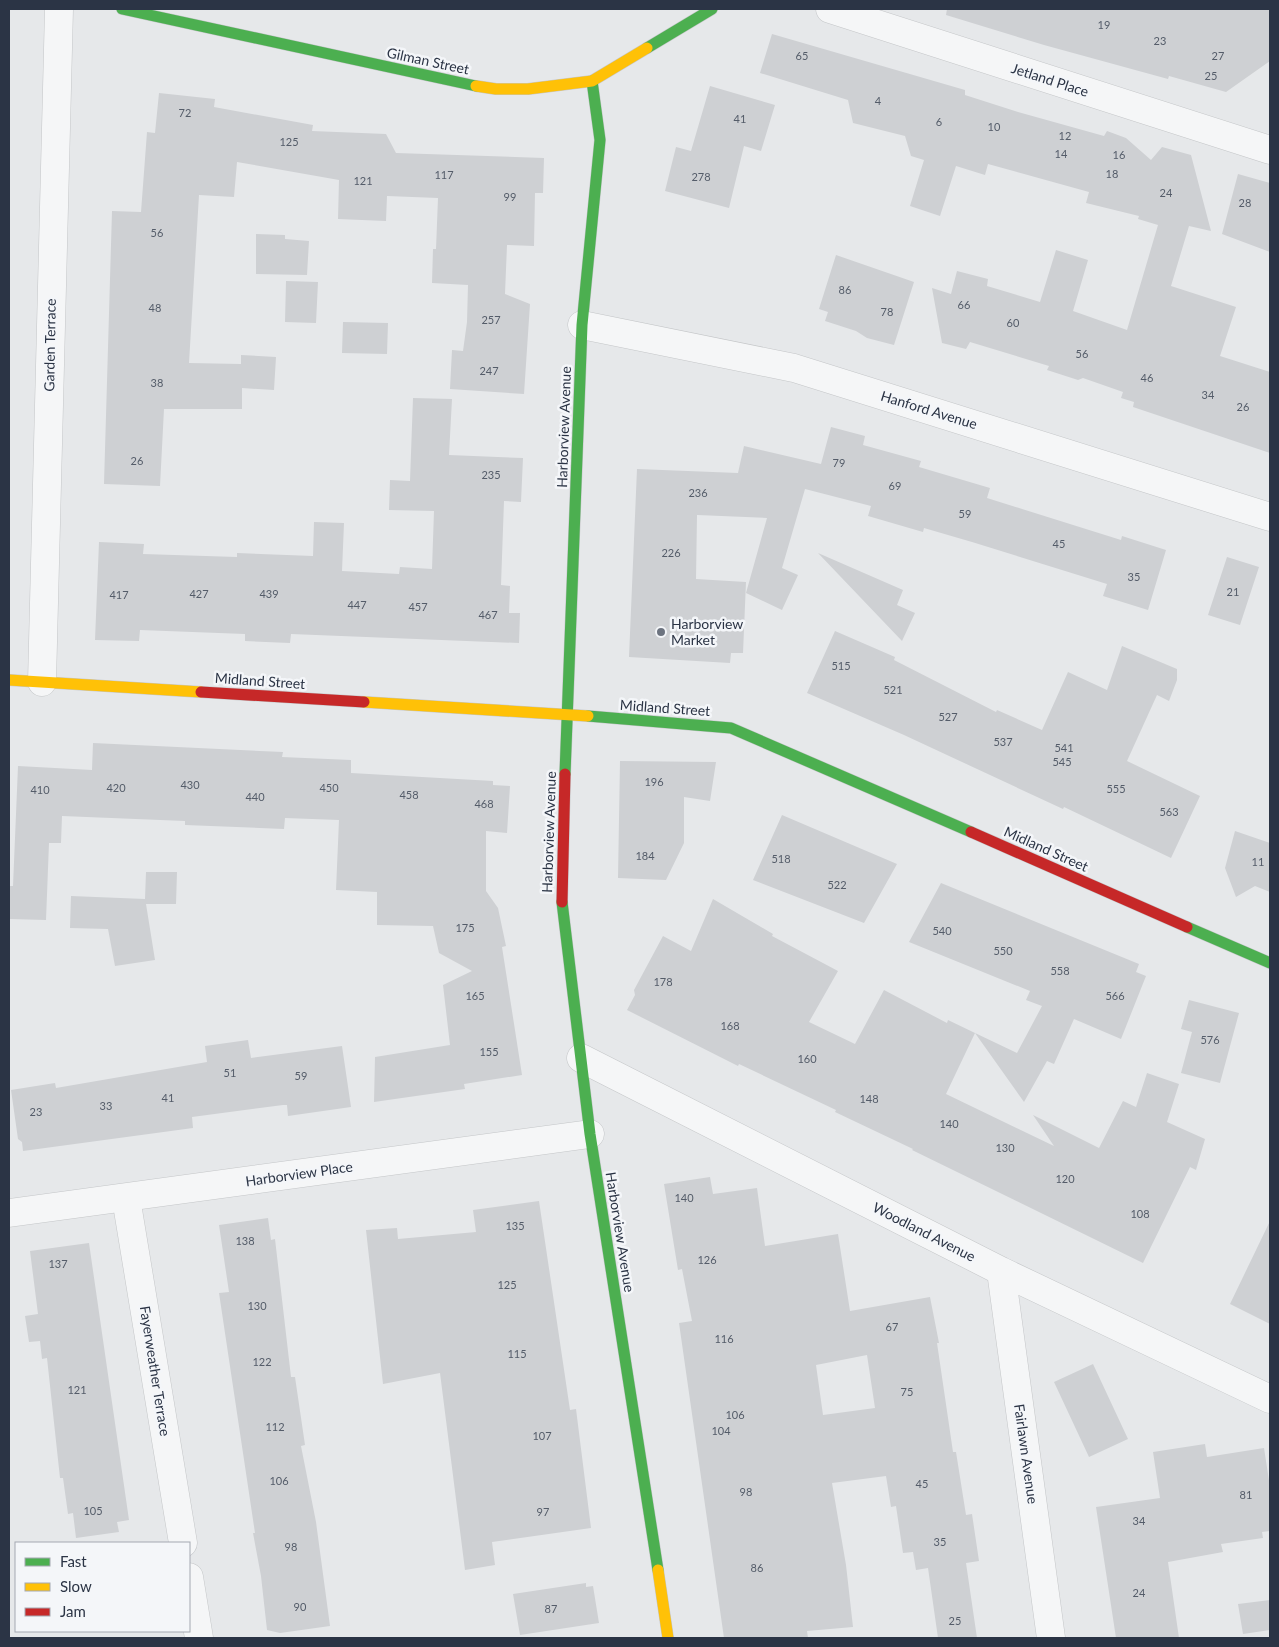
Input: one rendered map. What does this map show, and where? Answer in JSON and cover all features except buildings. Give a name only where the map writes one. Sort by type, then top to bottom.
[{"type":"street","name":"Garden Terrace","points":[[42,682],[58,9]]},
{"type":"street","name":"Gilman Street","points":[[122,9],[464,84],[496,89],[528,89],[592,81],[712,9]]},
{"type":"street","name":"Jetland Place","points":[[830,9],[1270,150]]},
{"type":"street","name":"Harborview Avenue","points":[[592,81],[600,140],[589,237],[582,325],[561,893],[590,1134],[668,1638]]},
{"type":"street","name":"Hanford Avenue","points":[[582,325],[794,368],[1270,517]]},
{"type":"street","name":"Midland Street","points":[[9,680],[731,728],[1270,963]]},
{"type":"street","name":"Woodland Avenue","points":[[581,1058],[1001,1270],[1270,1399]]},
{"type":"street","name":"Harborview Place","points":[[9,1213],[590,1134]]},
{"type":"street","name":"Fayerweather Terrace","points":[[126,1198],[183,1542]]},
{"type":"street","name":"Fairlawn Avenue","points":[[1001,1270],[1051,1638]]},
{"type":"street","points":[[190,1583],[199,1638]]},
{"type":"traffic: fast","points":[[122,9],[476,86]]},
{"type":"traffic: fast","points":[[647,48],[712,9]]},
{"type":"traffic: fast","points":[[565,774],[582,325],[600,140],[592,81]]},
{"type":"traffic: fast","points":[[588,716],[731,728],[971,832]]},
{"type":"traffic: fast","points":[[562,902],[590,1134],[658,1570]]},
{"type":"traffic: fast","points":[[1187,927],[1270,963]]},
{"type":"traffic: slow","points":[[476,86],[496,89],[528,89],[592,81],[647,48]]},
{"type":"traffic: slow","points":[[9,680],[201,692]]},
{"type":"traffic: slow","points":[[364,702],[588,716]]},
{"type":"traffic: slow","points":[[658,1570],[668,1638]]},
{"type":"traffic: jam","points":[[201,692],[364,702]]},
{"type":"traffic: jam","points":[[562,902],[565,774]]},
{"type":"traffic: jam","points":[[971,832],[1187,927]]},
{"type":"place","name":"Harborview Market","points":[[661,632]]}]
